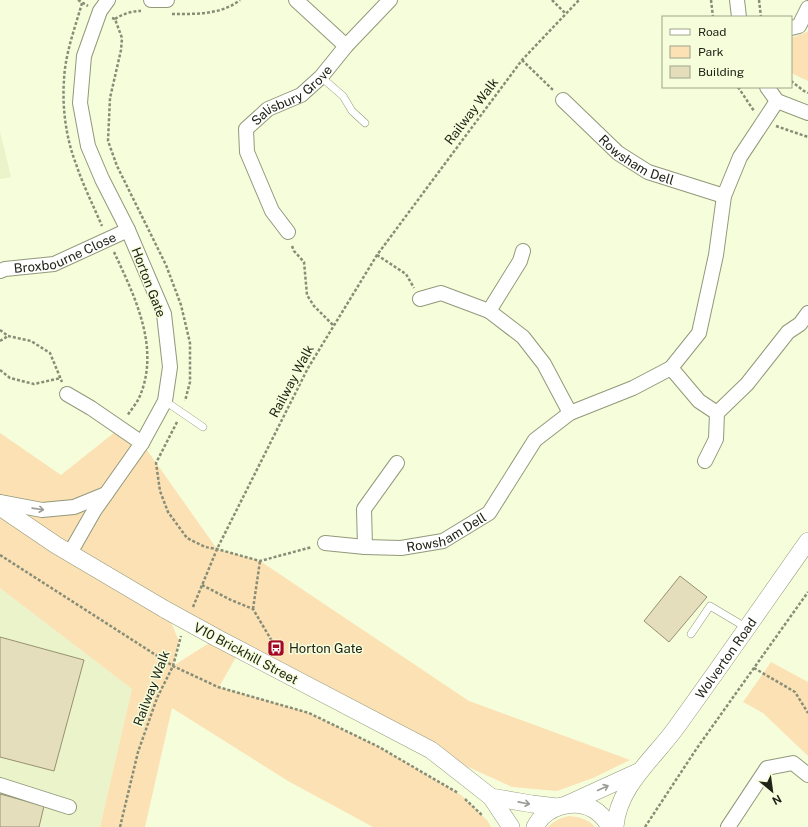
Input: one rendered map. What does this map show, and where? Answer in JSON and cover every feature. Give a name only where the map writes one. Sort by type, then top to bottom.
[{"type":"street","name":"Horton Gate","points":[[70,554],[94,510],[142,443],[165,401],[170,367],[164,314],[128,230],[102,179],[88,146],[80,103],[84,56],[100,12],[108,0]]},
{"type":"street","points":[[149,6],[167,0]]},
{"type":"street","points":[[296,0],[346,46]]},
{"type":"street","name":"Salisbury Grove","points":[[288,232],[272,211],[247,152],[246,129],[268,109],[301,95],[321,76],[346,46],[390,0]]},
{"type":"street","points":[[737,0],[739,16]]},
{"type":"street","points":[[792,28],[799,26],[808,8]]},
{"type":"street","points":[[768,88],[777,101],[808,113]]},
{"type":"street","name":"Rowsham Dell","points":[[563,100],[618,153],[648,172],[724,196]]},
{"type":"street","name":"Rowsham Dell","points":[[325,543],[401,548],[443,541],[489,513],[534,440],[570,413],[633,388],[671,368],[699,333],[716,255],[724,196],[740,157],[777,101]]},
{"type":"street","name":"Broxbourne Close","points":[[0,271],[5,269],[54,264],[128,230]]},
{"type":"street","points":[[489,311],[520,261],[523,251]]},
{"type":"street","points":[[420,299],[442,293],[489,311],[523,337],[544,364],[570,413]]},
{"type":"street","points":[[705,461],[716,439],[717,414],[747,384],[788,332],[800,324],[808,313]]},
{"type":"street","points":[[671,368],[699,401],[717,414]]},
{"type":"street","points":[[67,394],[91,408],[142,443]]},
{"type":"street","points":[[365,546],[364,510],[397,463]]},
{"type":"street","points":[[0,502],[42,510],[74,507],[106,494]]},
{"type":"street","name":"V10 Brickhill Street","points":[[0,507],[70,554],[166,610],[431,750],[491,796],[511,827]]},
{"type":"street","name":"Wolverton Road","points":[[615,827],[618,809],[638,772],[669,739],[808,541]]},
{"type":"street","points":[[728,827],[767,768],[793,763],[808,775]]},
{"type":"street","name":"Wolverton Road","points":[[535,827],[546,814],[638,772]]},
{"type":"street","points":[[0,785],[69,807]]},
{"type":"street","name":"V10 Brickhill Street","points":[[491,796],[532,804],[562,806],[580,805],[592,809],[602,816],[610,827]]},
{"type":"lane","points":[[321,76],[343,96],[352,111],[365,123]]},
{"type":"lane","points":[[165,401],[203,427]]},
{"type":"lane","points":[[691,634],[710,606],[747,628]]},
{"type":"path","points":[[169,14],[198,14],[219,11],[240,0]]},
{"type":"path","points":[[552,0],[566,14]]},
{"type":"path","name":"Railway Walk","points":[[190,613],[217,548],[308,368],[377,255],[522,60],[579,0]]},
{"type":"path","points":[[711,0],[713,16]]},
{"type":"path","points":[[759,0],[761,16]]},
{"type":"path","points":[[82,3],[69,48],[64,79],[64,105],[67,132],[76,164],[128,283],[143,322],[148,346],[147,374],[139,398],[120,428]]},
{"type":"path","points":[[115,19],[149,6]]},
{"type":"path","points":[[522,60],[563,100]]},
{"type":"path","points":[[792,82],[804,91],[808,92]]},
{"type":"path","points":[[288,232],[294,251],[304,262],[307,295],[314,306],[333,325]]},
{"type":"path","points":[[377,255],[406,274],[420,299]]},
{"type":"path","points":[[0,330],[8,336],[31,340],[50,353],[67,394]]},
{"type":"path","points":[[0,341],[8,336]]},
{"type":"path","points":[[0,370],[10,378],[34,384],[61,378]]},
{"type":"path","points":[[217,548],[260,561],[325,543]]},
{"type":"path","points":[[0,555],[173,666],[218,687],[309,713],[379,747],[461,795],[487,820]]},
{"type":"path","points":[[253,609],[260,561]]},
{"type":"path","points":[[202,585],[231,600],[253,609],[276,648]]},
{"type":"path","points":[[645,827],[698,748],[808,592]]},
{"type":"path","name":"Railway Walk","points":[[120,827],[138,752],[157,698],[173,666],[182,634]]},
{"type":"path","points":[[754,668],[795,692],[808,713]]},
{"type":"shaded area","points":[[0,131],[11,177],[0,179]]},
{"type":"shaded area","points":[[0,588],[132,689],[100,827],[0,827]]},
{"type":"green space","points":[[808,31],[808,81],[792,73],[792,38]]},
{"type":"green space","points":[[120,428],[142,443],[217,549],[260,561],[469,701],[630,760],[593,778],[557,791],[512,787],[431,750],[240,650],[219,687],[309,713],[379,747],[461,795],[487,820],[491,827],[373,827],[288,781],[172,708],[145,827],[100,827],[132,689],[0,588],[0,433],[61,475]],"holes":[[[166,611],[217,638],[173,666],[179,641]]]},
{"type":"green space","points":[[771,662],[808,682],[808,756],[763,713],[743,702]]},
{"type":"green space","points":[[569,816],[583,819],[595,827],[548,827],[557,820]]},
{"type":"building","points":[[680,576],[707,597],[669,642],[644,621]]},
{"type":"building","points":[[0,637],[84,660],[54,771],[0,757]]},
{"type":"building","points":[[0,794],[44,806],[39,827],[0,827]]},
{"type":"place","name":"Horton Gate","points":[[276,648]]}]
